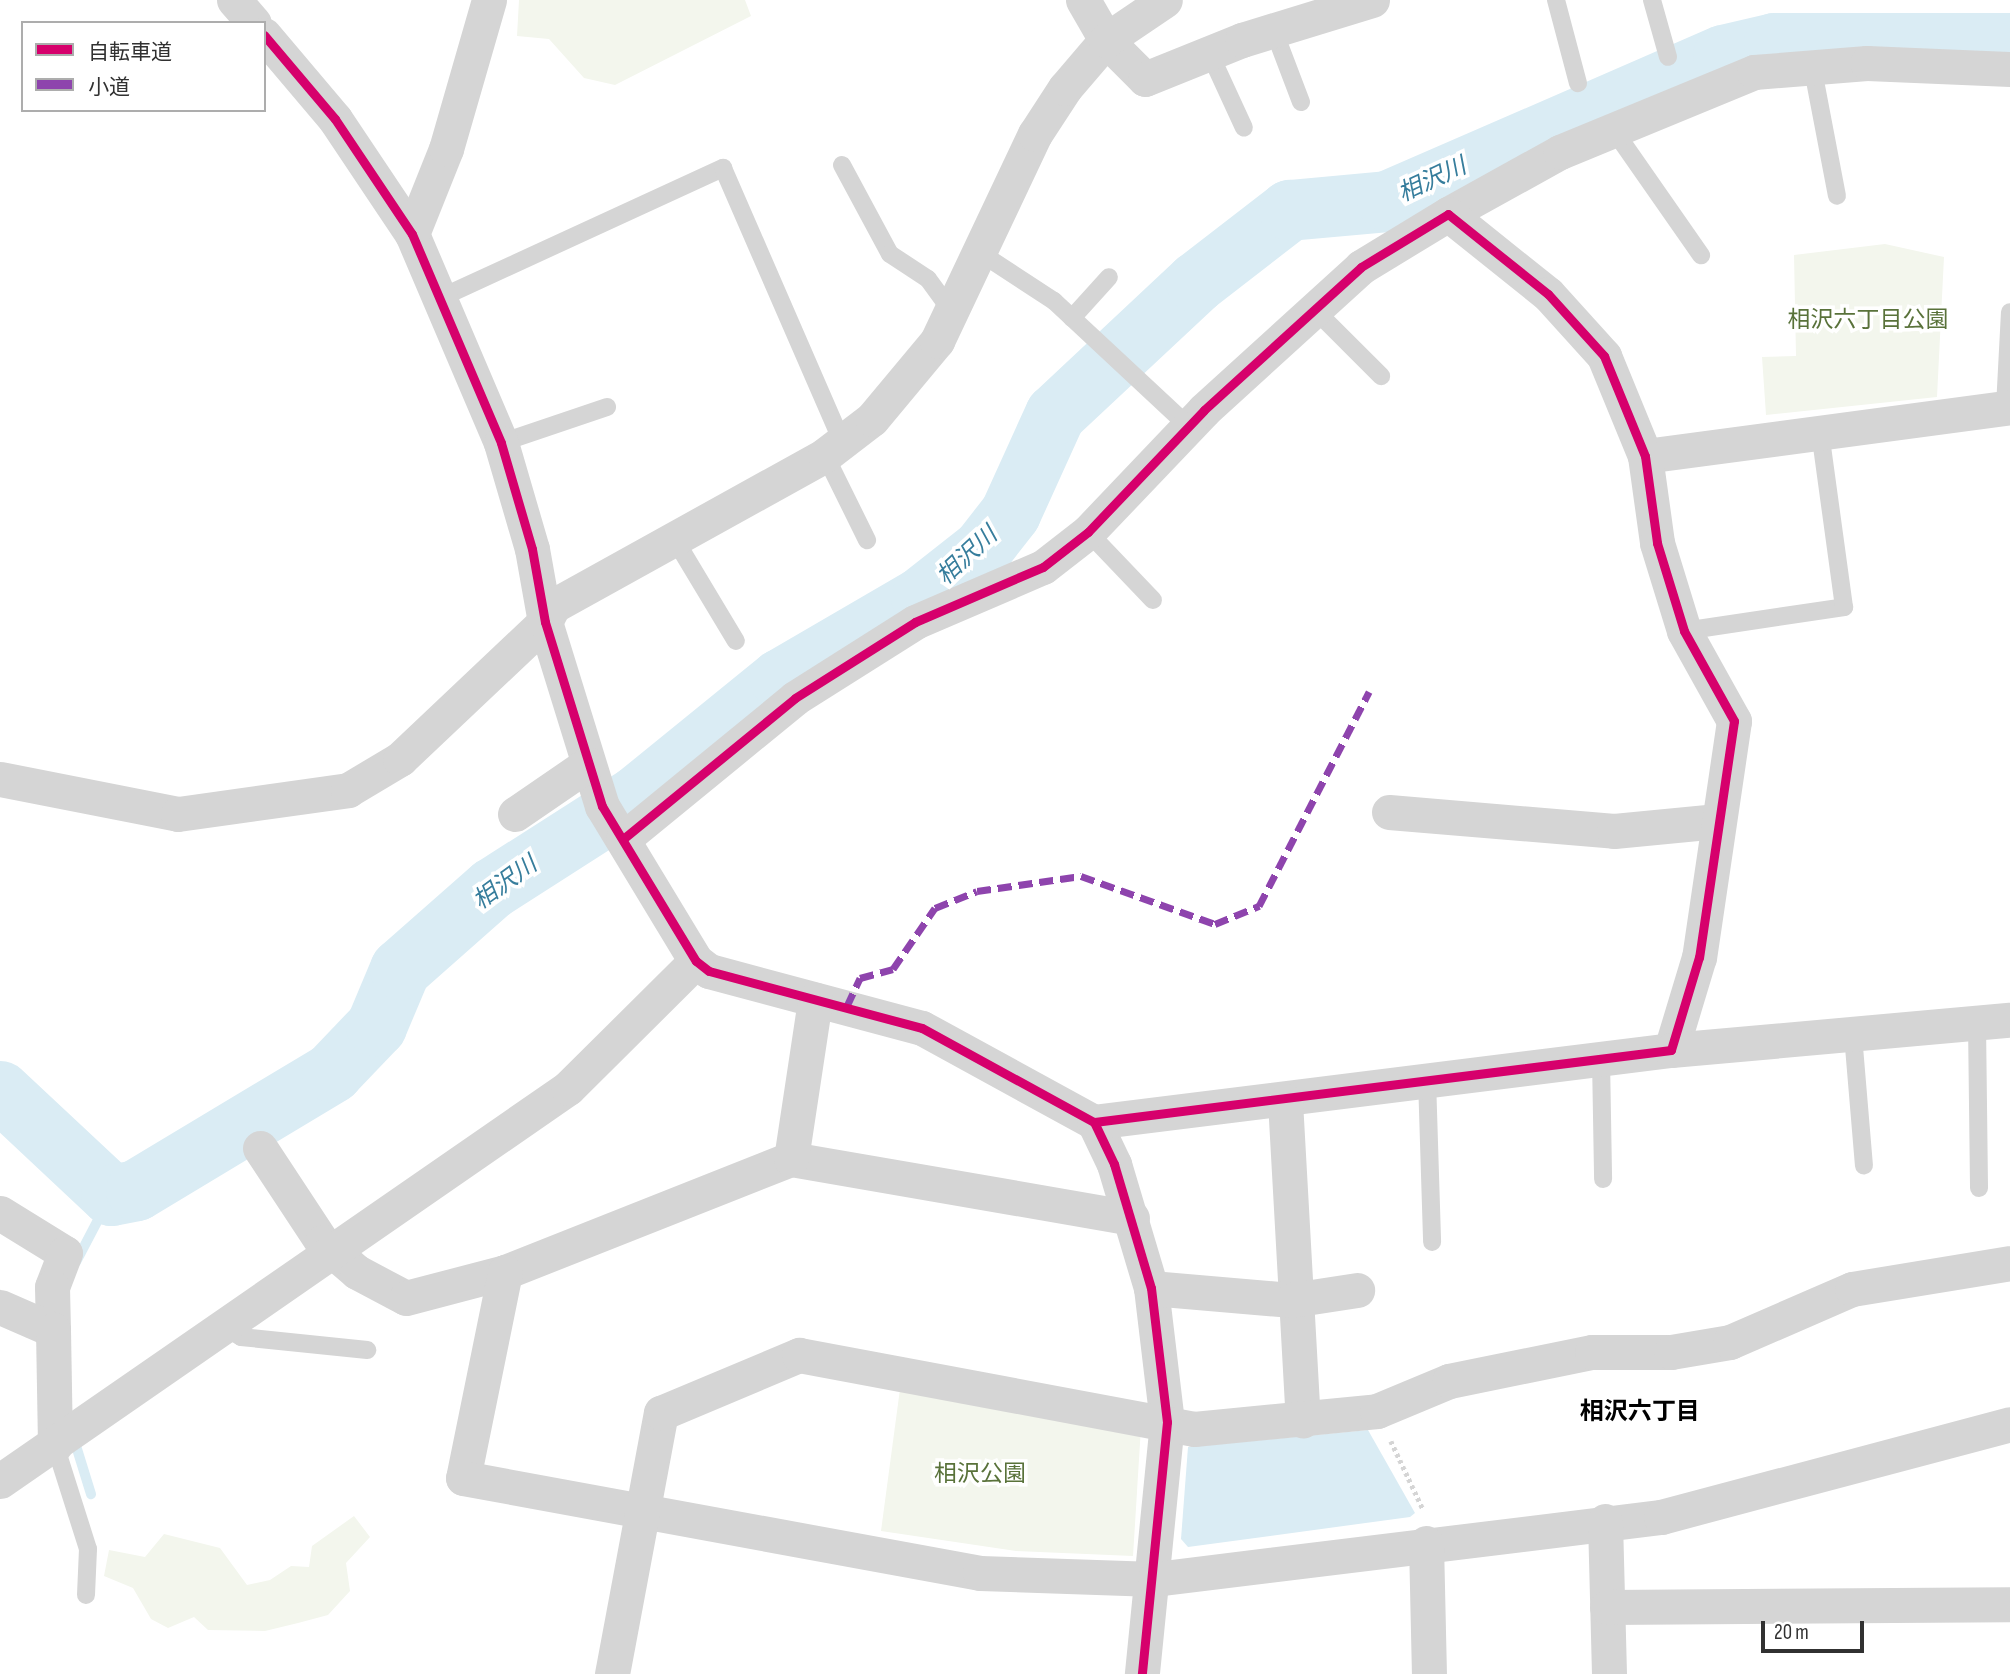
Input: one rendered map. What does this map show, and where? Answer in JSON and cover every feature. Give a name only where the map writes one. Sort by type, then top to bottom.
[{"type":"street","points":[[234,0],[252,21]]},
{"type":"street","points":[[412,234],[446,149],[489,0]]},
{"type":"street","points":[[1083,0],[1106,40],[1145,79],[1274,31],[1372,0]]},
{"type":"street","points":[[0,779],[178,814],[348,790],[400,759],[545,622],[553,606],[834,449],[900,388],[951,311],[1035,134],[1106,40],[1164,0]]},
{"type":"street","points":[[266,37],[335,119],[412,234],[501,443],[532,549],[545,622],[588,764],[613,823],[696,961],[709,971],[922,1028],[1094,1122],[1284,1101],[1427,1079],[1671,1050],[1993,1022]]},
{"type":"street","points":[[613,823],[795,698],[915,622],[1043,567],[1088,532],[1189,427],[1362,267],[1448,214],[1613,130],[1754,72],[1812,65],[2010,69]]},
{"type":"street","points":[[1448,214],[1548,294],[1604,356],[1645,456],[1657,543],[1684,631],[1734,721],[1699,957],[1671,1050]]},
{"type":"street","points":[[1645,456],[2008,407]]},
{"type":"street","points":[[515,814],[588,764]]},
{"type":"street","points":[[1389,812],[1614,831],[1718,821]]},
{"type":"street","points":[[4,1474],[67,1438],[224,1327],[335,1255],[568,1088],[696,961]]},
{"type":"street","points":[[791,1159],[815,1000]]},
{"type":"street","points":[[1284,1101],[1293,1300],[1303,1420]]},
{"type":"street","points":[[1094,1122],[1132,1218],[1152,1288],[1167,1422],[1155,1579],[1142,1674]]},
{"type":"street","points":[[260,1148],[335,1255],[406,1298],[505,1272],[791,1159],[1132,1218]]},
{"type":"street","points":[[0,1213],[65,1253],[52,1287],[52,1330],[67,1438]]},
{"type":"street","points":[[612,1674],[640,1512],[661,1413],[799,1355],[1194,1429],[1377,1411],[1448,1381],[1592,1352],[1671,1352],[1730,1342],[1852,1289],[2010,1263]]},
{"type":"street","points":[[505,1272],[463,1478],[979,1573],[1155,1579],[1432,1542],[1605,1521],[1661,1517],[2010,1424]]},
{"type":"street","points":[[1152,1288],[1293,1300],[1357,1290]]},
{"type":"street","points":[[0,1307],[52,1330]]},
{"type":"street","points":[[1605,1521],[1609,1674]]},
{"type":"street","points":[[1429,1674],[1432,1542]]},
{"type":"street","points":[[1608,1607],[2010,1604]]},
{"type":"lane","points":[[1556,0],[1578,83]]},
{"type":"lane","points":[[1652,0],[1668,57]]},
{"type":"lane","points":[[1274,31],[1301,102]]},
{"type":"lane","points":[[1210,54],[1244,128]]},
{"type":"lane","points":[[1812,65],[1837,196]]},
{"type":"lane","points":[[1613,130],[1701,255]]},
{"type":"lane","points":[[842,165],[890,254],[928,279],[951,311]]},
{"type":"lane","points":[[438,299],[723,168],[867,540]]},
{"type":"lane","points":[[979,252],[1072,318],[1189,427]]},
{"type":"lane","points":[[1072,318],[1109,277]]},
{"type":"lane","points":[[1314,309],[1381,376]]},
{"type":"lane","points":[[2008,407],[2010,312]]},
{"type":"lane","points":[[501,443],[607,407]]},
{"type":"lane","points":[[1684,631],[1844,607],[1820,431]]},
{"type":"lane","points":[[1088,532],[1153,600]]},
{"type":"lane","points":[[674,538],[736,641]]},
{"type":"lane","points":[[1979,1188],[1993,1022]]},
{"type":"lane","points":[[1853,1035],[1864,1166]]},
{"type":"lane","points":[[1601,1059],[1603,1179]]},
{"type":"lane","points":[[1427,1079],[1432,1242]]},
{"type":"lane","points":[[224,1327],[241,1337],[367,1350]]},
{"type":"lane","points":[[67,1438],[88,1549],[86,1595]]},
{"type":"path","points":[[1377,1411],[1432,1542]]},
{"type":"green space","points":[[519,0],[745,0],[751,16],[615,85],[584,78],[549,39],[517,36]]},
{"type":"green space","name":"相沢六丁目公園","points":[[1885,244],[1944,257],[1937,397],[1766,415],[1762,357],[1796,356],[1794,255]]},
{"type":"green space","name":"相沢公園","points":[[900,1389],[1141,1427],[1133,1556],[1016,1551],[881,1531]]},
{"type":"green space","points":[[354,1516],[370,1537],[346,1563],[350,1591],[328,1615],[265,1631],[208,1630],[194,1617],[168,1628],[151,1619],[133,1588],[104,1576],[109,1550],[145,1557],[164,1534],[220,1548],[247,1585],[270,1580],[291,1566],[309,1567],[312,1546]]},
{"type":"shaded area","points":[[1368,1430],[1415,1513],[1410,1517],[1188,1547],[1181,1539],[1188,1447]]},
{"type":"waterway","name":"相沢川","points":[[0,1091],[111,1195],[136,1190],[332,1072],[376,1026],[400,969],[492,888],[636,796],[780,679],[921,597],[982,549],[1010,513],[1055,414],[1196,282],[1289,210],[1387,201],[1723,55],[1774,43],[2010,43]]},
{"type":"waterway","points":[[76,1262],[111,1195]]},
{"type":"waterway","points":[[73,1436],[91,1494]]},
{"type":"marked path","points":[[847,1006],[860,978],[893,969],[935,908],[977,891],[1081,876],[1215,924],[1259,906],[1369,692]]},
{"type":"cycle path","points":[[266,37],[335,119],[412,234],[501,443],[532,549],[545,622],[602,806],[696,961],[709,971],[922,1028],[1094,1122],[1114,1164],[1151,1288],[1167,1422],[1142,1674]]},
{"type":"cycle path","points":[[623,839],[795,698],[915,622],[1043,567],[1088,532],[1204,410],[1361,267],[1448,214],[1548,294],[1604,356],[1645,456],[1657,543],[1684,631],[1734,721],[1699,957],[1671,1050],[1094,1122]]},
{"type":"district","name":"相沢六丁目","points":[[1640,1412]]}]
